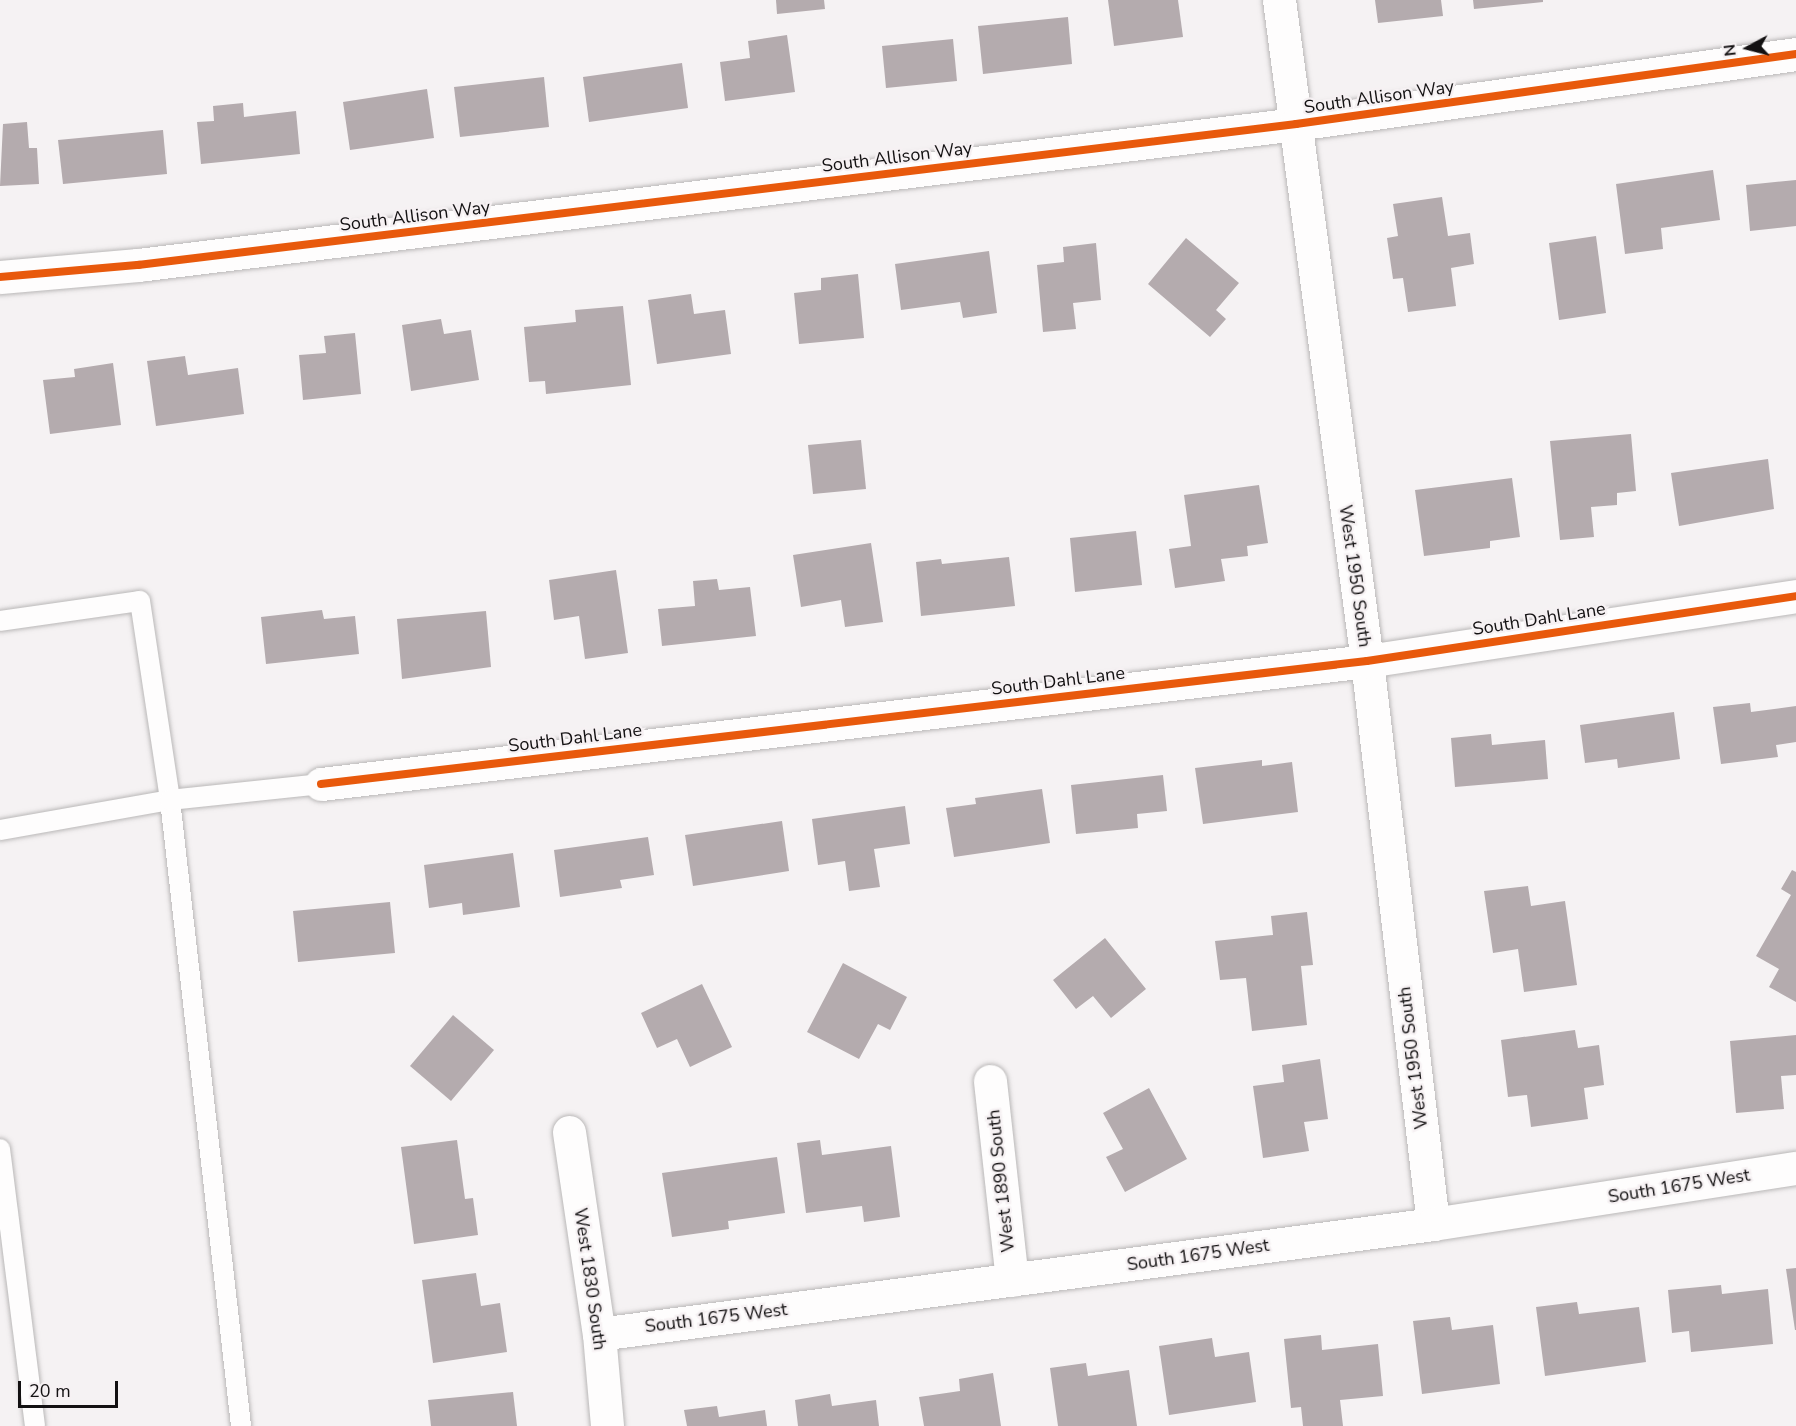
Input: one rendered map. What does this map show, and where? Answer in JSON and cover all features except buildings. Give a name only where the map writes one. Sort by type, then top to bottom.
[{"type":"street","name":"West 1950 South","points":[[1279,0],[1367,661],[1433,1224]]},
{"type":"street","name":"South Allison Way","points":[[0,277],[138,266],[1296,124],[1796,54]]},
{"type":"street","name":"South Dahl Lane","points":[[321,784],[1367,661],[1796,596]]},
{"type":"street","name":"West 1890 South","points":[[990,1081],[1012,1280]]},
{"type":"street","name":"West 1830 South","points":[[569,1132],[599,1334],[607,1426]]},
{"type":"street","name":"South 1675 West","points":[[599,1334],[1433,1224],[1796,1168]]},
{"type":"lane","points":[[0,621],[140,601],[170,800],[241,1426]]},
{"type":"lane","points":[[0,830],[170,800],[321,784]]},
{"type":"lane","points":[[0,1149],[35,1426]]},
{"type":"cycle path","points":[[0,277],[138,265],[1296,124],[1796,54]]},
{"type":"cycle path","points":[[321,784],[1367,661],[1796,596]]}]
